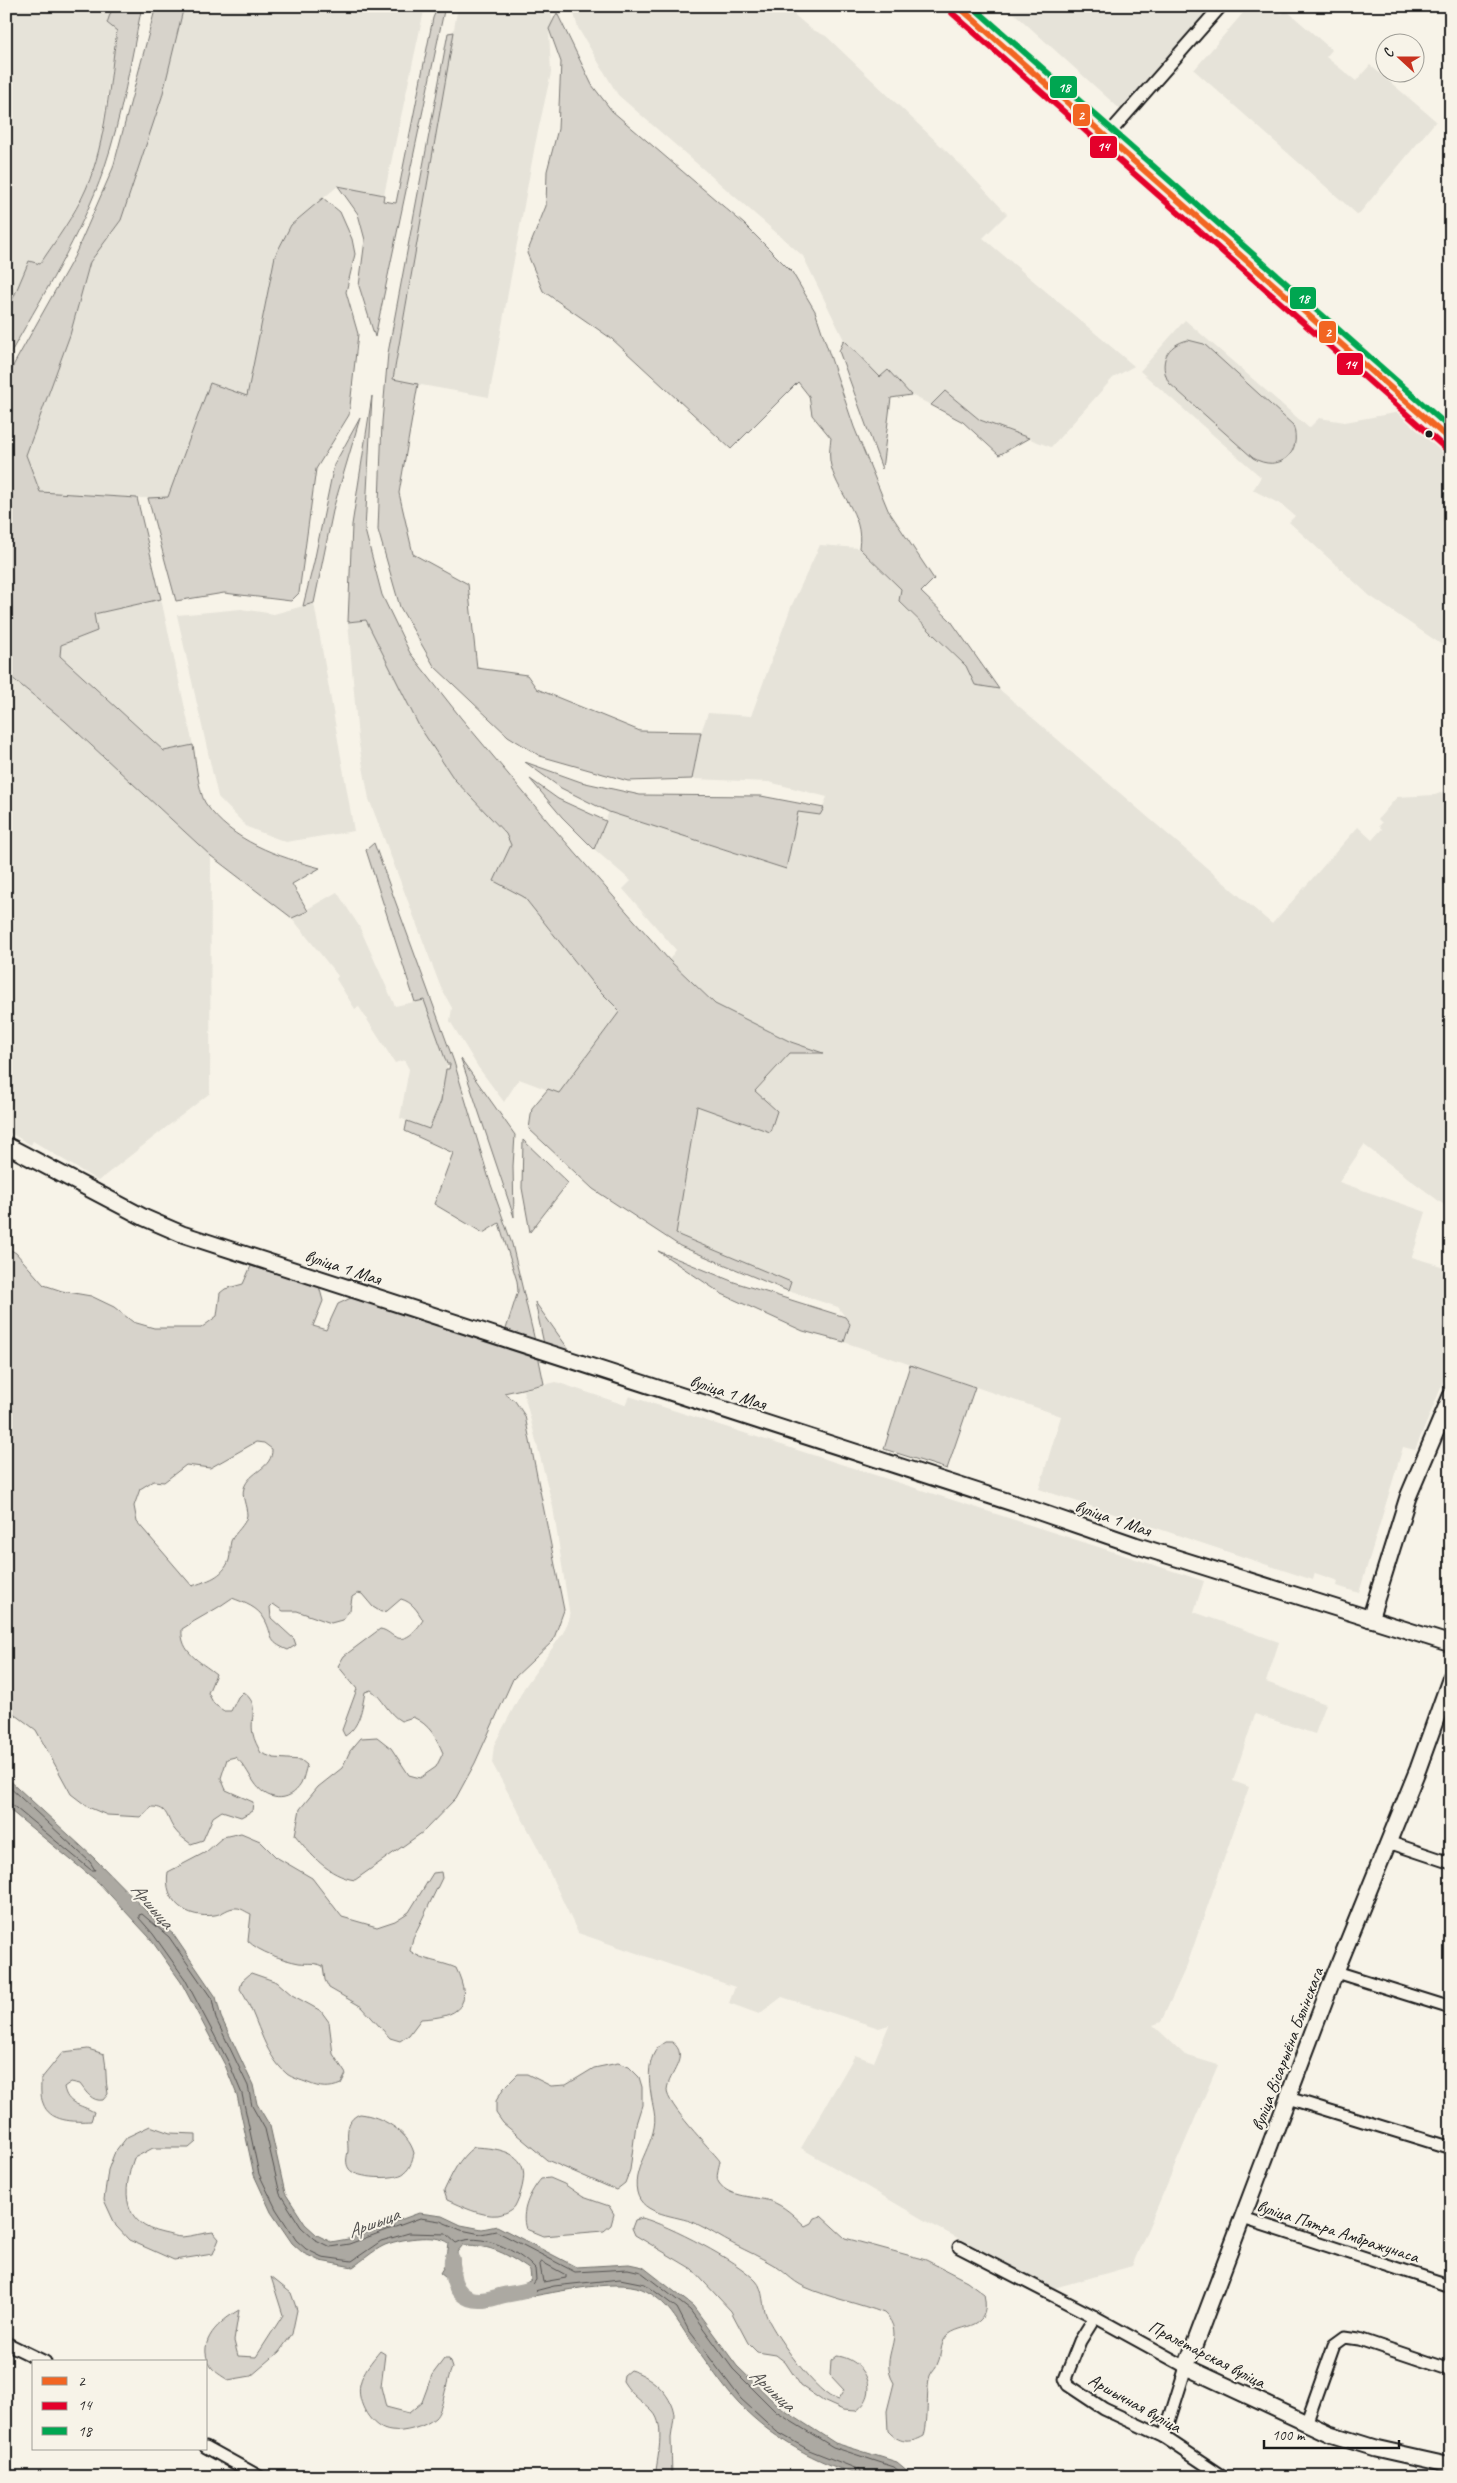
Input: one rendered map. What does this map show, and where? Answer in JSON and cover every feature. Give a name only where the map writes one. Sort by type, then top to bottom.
[{"type":"main road","points":[[958,6],[1451,426]]},
{"type":"main road","points":[[972,6],[1109,133],[1451,441]]},
{"type":"street","points":[[1109,133],[1221,6]]},
{"type":"street","name":"вуліца 1 Мая","points":[[6,1145],[145,1218],[182,1234],[1018,1505],[1135,1545],[1451,1644]]},
{"type":"street","points":[[1370,1619],[1408,1497],[1451,1396]]},
{"type":"street","name":"вуліца Вісарыёна Бялінскага","points":[[1164,2437],[1186,2367],[1336,1972],[1418,1769],[1451,1677]]},
{"type":"street","points":[[1388,1842],[1451,1863]]},
{"type":"street","points":[[1336,1972],[1451,2008]]},
{"type":"street","points":[[1288,2098],[1451,2148]]},
{"type":"street","name":"вуліца Пятра Амбражунаса","points":[[1243,2218],[1451,2286]]},
{"type":"street","name":"Пралетарская вуліца","points":[[958,2247],[1095,2317],[1186,2367],[1306,2424],[1375,2448],[1451,2466]]},
{"type":"street","name":"Аршычная вуліца","points":[[1095,2317],[1080,2341],[1065,2379],[1068,2385],[1104,2409],[1164,2437],[1224,2477]]},
{"type":"street","points":[[1306,2424],[1334,2345],[1345,2337],[1359,2338],[1451,2370]]},
{"type":"street","points":[[6,2342],[41,2360]]},
{"type":"street","points":[[208,2449],[260,2477]]},
{"type":"shaded area","points":[[6,6],[113,6],[107,23],[117,30],[99,151],[86,188],[70,218],[40,264],[29,261],[6,315]]},
{"type":"shaded area","points":[[113,6],[142,6],[126,88],[104,169],[95,194],[72,243],[6,361],[6,315],[29,261],[40,264],[64,228],[86,189],[99,151],[117,31],[107,23]]},
{"type":"shaded area","points":[[156,6],[184,6],[162,97],[121,220],[90,262],[70,335],[26,455],[40,492],[137,498],[161,599],[94,614],[97,631],[61,645],[60,656],[164,751],[193,745],[199,785],[206,804],[216,817],[229,828],[257,846],[288,859],[320,868],[292,884],[308,911],[292,918],[211,856],[65,721],[6,673],[6,384],[14,364],[74,257],[113,168]]},
{"type":"shaded area","points":[[184,6],[425,6],[384,195],[338,186],[291,225],[275,256],[247,396],[210,383],[168,498],[40,492],[26,455],[70,335],[90,262],[121,219],[162,97]]},
{"type":"shaded area","points":[[438,6],[445,6],[375,337],[359,286],[365,240],[358,214],[338,186],[384,195],[383,201],[396,203],[433,18]]},
{"type":"shaded area","points":[[458,6],[550,6],[553,25],[549,29],[551,73],[535,145],[489,397],[393,380]]},
{"type":"shaded area","points":[[572,6],[784,6],[811,29],[826,36],[964,168],[1007,214],[983,238],[1134,366],[1113,378],[1051,447],[980,420],[945,391],[931,405],[911,395],[888,371],[880,378],[844,340],[803,256],[618,95],[578,28]]},
{"type":"shaded area","points":[[1006,6],[1212,6],[1121,110]]},
{"type":"shaded area","points":[[1249,6],[1266,6],[1282,14],[1286,10],[1332,50],[1326,57],[1356,81],[1370,65],[1374,68],[1374,82],[1390,82],[1436,121],[1358,215],[1194,70]]},
{"type":"shaded area","points":[[557,13],[592,85],[612,111],[744,224],[792,272],[815,311],[854,427],[888,510],[934,579],[921,592],[951,621],[999,689],[975,685],[966,666],[899,601],[901,589],[859,548],[858,524],[837,483],[830,461],[831,438],[812,415],[809,396],[798,382],[731,449],[612,339],[543,291],[527,253],[546,206],[547,171],[558,129],[561,62],[549,29]]},
{"type":"shaded area","points":[[454,32],[393,379],[418,384],[399,493],[413,554],[468,584],[477,668],[527,675],[537,689],[640,731],[701,732],[692,779],[628,781],[540,756],[508,736],[434,666],[400,607],[378,530],[382,422],[388,353],[448,33]]},
{"type":"shaded area","points":[[323,198],[340,212],[352,239],[355,254],[346,292],[358,334],[349,415],[316,469],[299,593],[291,601],[224,593],[176,601],[148,498],[168,497],[210,383],[247,396],[275,256],[291,225]]},
{"type":"shaded area","points":[[1185,320],[1309,428],[1319,418],[1345,422],[1400,412],[1451,459],[1451,651],[1370,596],[1289,522],[1295,516],[1282,505],[1253,490],[1261,477],[1140,371]]},
{"type":"shaded area","points":[[844,340],[880,377],[888,370],[911,395],[891,398],[882,469],[839,351]]},
{"type":"shaded area","points":[[1188,340],[1204,344],[1293,425],[1295,444],[1292,452],[1286,458],[1280,462],[1272,463],[1253,458],[1169,383],[1164,369],[1166,356],[1174,346]]},
{"type":"shaded area","points":[[945,391],[980,420],[1029,438],[999,455],[963,422],[931,405]]},
{"type":"shaded area","points":[[372,396],[365,530],[382,595],[410,653],[461,718],[550,824],[669,960],[715,1004],[791,1042],[823,1053],[790,1053],[755,1091],[777,1111],[770,1132],[697,1106],[676,1234],[791,1282],[788,1291],[680,1246],[593,1189],[529,1129],[532,1108],[548,1089],[559,1093],[620,1011],[593,984],[524,897],[494,881],[511,845],[506,834],[454,779],[419,726],[366,620],[348,622],[352,525]]},
{"type":"shaded area","points":[[360,418],[334,506],[314,603],[303,606],[334,465]]},
{"type":"shaded area","points":[[820,545],[859,548],[901,589],[899,602],[966,666],[975,685],[999,689],[1272,924],[1358,827],[1372,840],[1382,829],[1379,826],[1382,823],[1378,819],[1397,797],[1435,795],[1451,789],[1451,1210],[1364,1145],[1339,1182],[1426,1212],[1412,1257],[1451,1269],[1451,1364],[1415,1450],[1403,1447],[1359,1593],[1337,1586],[1338,1581],[1315,1573],[1313,1580],[1039,1489],[1061,1416],[844,1342],[850,1324],[838,1307],[788,1291],[791,1282],[675,1234],[697,1105],[755,1092],[790,1053],[821,1053],[791,1042],[715,1004],[669,960],[676,950],[623,889],[631,881],[594,849],[609,812],[786,869],[798,812],[820,815],[827,797],[769,782],[692,779],[701,732],[708,713],[751,716],[791,607]]},
{"type":"shaded area","points":[[161,599],[193,745],[164,751],[60,656],[61,645],[97,631],[94,614]]},
{"type":"shaded area","points":[[314,603],[354,831],[286,842],[247,827],[218,797],[177,615],[241,609],[274,614]]},
{"type":"shaded area","points":[[366,620],[419,726],[454,779],[506,834],[511,845],[494,881],[524,897],[593,984],[620,1011],[559,1094],[519,1079],[504,1102],[478,1067],[450,1021],[452,1008],[441,988],[369,799],[358,739],[348,622]]},
{"type":"shaded area","points":[[6,673],[65,721],[211,856],[210,1093],[98,1181],[33,1141],[31,1145],[7,1131],[9,1127],[6,1125]]},
{"type":"shaded area","points":[[525,762],[581,782],[640,795],[761,796],[824,808],[820,815],[798,812],[786,869],[609,812],[561,788]]},
{"type":"shaded area","points":[[530,779],[558,799],[606,821],[594,849],[562,817]]},
{"type":"shaded area","points":[[374,843],[454,1062],[489,1179],[512,1244],[535,1341],[506,1329],[518,1291],[517,1281],[499,1223],[483,1233],[434,1204],[453,1153],[405,1131],[407,1121],[429,1129],[441,1101],[446,1069],[449,1069],[450,1064],[447,1064],[424,1000],[415,1002],[366,850]]},
{"type":"shaded area","points":[[337,892],[359,926],[395,1006],[424,1000],[447,1064],[441,1101],[428,1130],[400,1118],[409,1069],[404,1060],[395,1063],[359,1007],[355,1009],[336,979],[338,976],[292,918]]},
{"type":"shaded area","points":[[461,1059],[515,1135],[513,1166],[514,1217]]},
{"type":"shaded area","points":[[523,1140],[568,1183],[530,1232],[522,1188]]},
{"type":"shaded area","points":[[6,1247],[16,1253],[44,1285],[62,1291],[91,1296],[114,1307],[133,1322],[154,1328],[201,1328],[217,1316],[220,1293],[225,1289],[243,1284],[251,1266],[319,1286],[323,1301],[313,1326],[326,1330],[338,1304],[353,1297],[538,1355],[544,1384],[504,1393],[515,1401],[525,1416],[564,1610],[553,1641],[513,1679],[475,1763],[456,1798],[423,1832],[355,1880],[336,1874],[321,1864],[295,1835],[300,1809],[318,1787],[342,1768],[350,1751],[361,1738],[377,1737],[391,1748],[409,1775],[420,1778],[436,1767],[443,1753],[435,1737],[424,1724],[413,1717],[401,1721],[396,1718],[371,1690],[365,1692],[360,1717],[354,1728],[345,1736],[342,1730],[357,1689],[338,1666],[344,1656],[380,1629],[398,1638],[405,1638],[412,1633],[423,1620],[414,1607],[405,1600],[401,1599],[387,1611],[381,1612],[373,1607],[362,1594],[358,1593],[352,1597],[350,1610],[342,1620],[331,1623],[297,1611],[283,1611],[273,1604],[270,1607],[271,1618],[294,1639],[296,1645],[288,1650],[273,1641],[268,1626],[259,1612],[251,1606],[232,1598],[182,1629],[184,1644],[192,1656],[216,1674],[208,1693],[214,1704],[224,1711],[231,1711],[238,1697],[243,1692],[252,1702],[253,1734],[261,1753],[274,1758],[301,1760],[307,1765],[302,1782],[296,1790],[290,1795],[278,1798],[265,1793],[259,1788],[244,1766],[235,1757],[227,1759],[221,1778],[226,1790],[253,1802],[252,1811],[241,1817],[222,1811],[213,1817],[203,1840],[191,1844],[172,1826],[162,1809],[152,1807],[141,1817],[107,1815],[88,1807],[71,1794],[36,1730],[12,1712],[6,1713]],"holes":[[[256,1442],[264,1443],[272,1449],[271,1456],[265,1466],[247,1482],[244,1488],[243,1494],[247,1515],[243,1525],[231,1541],[230,1558],[226,1566],[223,1571],[214,1577],[192,1586],[137,1522],[134,1506],[140,1489],[153,1481],[164,1482],[186,1465],[210,1468]]]},
{"type":"shaded area","points":[[658,1251],[734,1282],[845,1317],[850,1324],[844,1342],[803,1331],[722,1294]]},
{"type":"shaded area","points":[[535,1302],[572,1354],[544,1344]]},
{"type":"shaded area","points":[[910,1365],[975,1387],[947,1469],[884,1449]]},
{"type":"shaded area","points":[[556,1382],[625,1405],[629,1396],[1204,1581],[1194,1612],[1279,1642],[1266,1682],[1326,1704],[1315,1734],[1255,1714],[1233,1781],[1249,1787],[1187,1965],[1161,2022],[1153,2025],[1185,2055],[1218,2065],[1132,2266],[1054,2288],[929,2223],[801,2148],[855,2055],[874,2062],[889,2025],[879,2028],[782,1997],[759,2014],[729,2003],[735,1987],[578,1933],[537,1846],[492,1763],[494,1745],[524,1688],[563,1633],[570,1617],[553,1507],[523,1390]]},
{"type":"shaded area","points":[[241,1833],[260,1841],[276,1857],[312,1878],[342,1917],[377,1927],[395,1921],[409,1912],[433,1873],[441,1872],[442,1878],[413,1938],[410,1951],[420,1957],[456,1968],[463,1992],[463,2000],[460,2007],[445,2016],[421,2019],[409,2035],[400,2041],[390,2038],[362,2007],[329,1988],[325,1980],[323,1966],[279,1958],[258,1949],[248,1941],[251,1914],[234,1908],[218,1914],[205,1916],[187,1911],[179,1906],[169,1892],[167,1883],[168,1872],[206,1852],[223,1837]]},
{"type":"shaded area","points":[[251,1973],[277,1982],[292,1995],[321,2011],[329,2022],[333,2054],[346,2074],[341,2084],[328,2087],[317,2086],[287,2074],[279,2065],[266,2045],[240,1989],[242,1981]]},
{"type":"shaded area","points":[[665,2042],[672,2042],[677,2047],[679,2053],[677,2065],[668,2084],[669,2097],[673,2105],[720,2161],[717,2178],[723,2188],[736,2194],[775,2203],[805,2226],[811,2223],[814,2218],[821,2216],[845,2238],[926,2260],[967,2281],[984,2294],[985,2307],[983,2316],[978,2322],[956,2330],[944,2340],[937,2365],[929,2379],[924,2436],[905,2441],[896,2438],[888,2431],[887,2411],[894,2383],[889,2364],[894,2330],[884,2313],[805,2287],[772,2264],[700,2225],[688,2220],[661,2214],[646,2206],[640,2200],[636,2182],[655,2122],[649,2074],[650,2064],[653,2055]]},
{"type":"shaded area","points":[[88,2049],[104,2054],[108,2094],[103,2100],[99,2100],[90,2096],[80,2084],[71,2082],[64,2087],[68,2097],[71,2101],[94,2112],[91,2121],[70,2121],[56,2117],[46,2109],[43,2103],[41,2079],[63,2052]]},
{"type":"shaded area","points":[[618,2063],[629,2067],[639,2077],[642,2087],[642,2105],[636,2124],[630,2170],[625,2183],[616,2190],[547,2160],[503,2123],[496,2113],[496,2101],[503,2089],[518,2074],[527,2074],[551,2086],[566,2085],[594,2068]]},
{"type":"shaded area","points":[[360,2114],[385,2121],[406,2138],[414,2153],[410,2166],[404,2173],[393,2177],[367,2177],[349,2169],[347,2162],[349,2124],[351,2120]]},
{"type":"shaded area","points":[[150,2126],[170,2133],[196,2134],[196,2142],[189,2148],[153,2148],[134,2158],[127,2194],[133,2214],[139,2222],[149,2229],[175,2236],[182,2237],[213,2232],[219,2239],[213,2254],[174,2260],[129,2240],[116,2226],[104,2200],[108,2170],[114,2154],[127,2137]]},
{"type":"shaded area","points":[[474,2147],[501,2150],[519,2160],[524,2175],[523,2181],[515,2206],[510,2211],[498,2215],[485,2214],[447,2200],[444,2191],[450,2178],[460,2161]]},
{"type":"shaded area","points":[[550,2178],[564,2184],[583,2197],[609,2206],[614,2214],[611,2225],[604,2231],[543,2236],[526,2229],[524,2216],[527,2202],[541,2179]]},
{"type":"shaded area","points":[[642,2218],[668,2228],[719,2254],[756,2281],[759,2284],[767,2317],[779,2338],[809,2377],[830,2396],[838,2400],[844,2390],[830,2375],[831,2361],[837,2356],[847,2358],[855,2363],[867,2378],[869,2386],[864,2404],[856,2411],[843,2410],[823,2401],[801,2386],[785,2362],[776,2355],[757,2352],[748,2343],[731,2311],[692,2269],[635,2235],[632,2228],[635,2220]]},
{"type":"shaded area","points":[[271,2277],[291,2293],[297,2310],[292,2334],[279,2352],[251,2376],[228,2380],[211,2367],[206,2356],[208,2340],[224,2320],[239,2310],[234,2341],[238,2356],[256,2357],[283,2315]]},
{"type":"shaded area","points":[[380,2351],[385,2354],[381,2387],[386,2407],[409,2413],[422,2402],[432,2375],[444,2359],[449,2359],[452,2368],[440,2409],[435,2418],[420,2427],[396,2431],[384,2429],[371,2420],[360,2399],[359,2391],[361,2379]]},
{"type":"shaded area","points":[[630,2370],[652,2381],[669,2399],[674,2415],[671,2438],[672,2477],[655,2477],[660,2443],[659,2426],[653,2412],[623,2381],[624,2375]]},
{"type":"water","points":[[6,1777],[94,1858],[150,1915],[173,1934],[216,1997],[221,2017],[253,2085],[257,2104],[270,2126],[285,2193],[305,2224],[317,2235],[331,2242],[348,2239],[419,2213],[442,2216],[461,2225],[482,2229],[497,2226],[576,2267],[629,2264],[643,2267],[693,2306],[737,2366],[779,2407],[835,2443],[897,2462],[915,2477],[881,2479],[862,2476],[828,2464],[780,2438],[752,2417],[739,2404],[672,2313],[659,2300],[642,2289],[630,2286],[598,2286],[515,2299],[509,2298],[508,2294],[531,2280],[530,2270],[514,2259],[491,2249],[463,2245],[457,2252],[460,2272],[451,2282],[440,2273],[446,2263],[449,2243],[436,2238],[407,2239],[389,2243],[353,2267],[320,2261],[303,2253],[292,2243],[271,2212],[254,2175],[237,2095],[225,2065],[181,1982],[149,1937],[98,1882],[6,1807]]},
{"type":"waterway","points":[[452,2259],[452,2270],[457,2288],[468,2298],[486,2300],[528,2290]]},
{"type":"transit line","name":"2","points":[[958,6],[1451,441]]},
{"type":"transit line","name":"18","points":[[972,6],[1451,429]]},
{"type":"transit line","name":"14","points":[[952,13],[1445,448]]},
{"type":"water label","name":"Аршыца","points":[[153,1905]]},
{"type":"water label","name":"Аршыца","points":[[373,2222]]},
{"type":"water label","name":"Аршыца","points":[[773,2389]]}]
